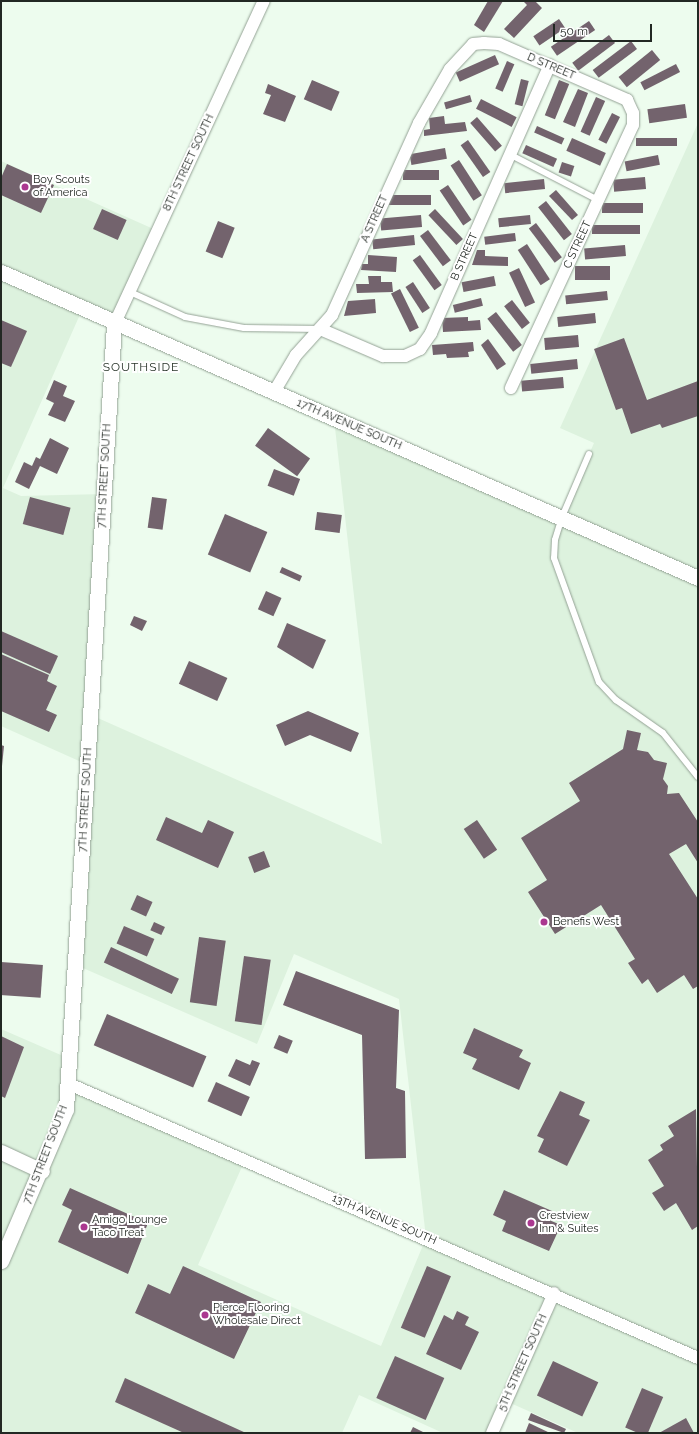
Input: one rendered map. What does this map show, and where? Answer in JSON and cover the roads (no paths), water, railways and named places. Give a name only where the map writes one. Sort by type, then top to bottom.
[{"type":"street","name":"8TH STREET SOUTH","points":[[114,325],[264,1]]},
{"type":"street","name":"D STREET","points":[[473,44],[499,44],[627,100]]},
{"type":"street","name":"A STREET","points":[[274,392],[296,355],[332,315],[419,123],[450,69],[473,44]]},
{"type":"street","name":"B STREET","points":[[320,329],[383,356],[405,356],[420,349],[431,333],[550,66]]},
{"type":"street","name":"C STREET","points":[[512,388],[632,125],[633,112],[627,100]]},
{"type":"street","name":"17TH AVENUE SOUTH","points":[[1,272],[114,325],[274,392],[562,517],[698,578]]},
{"type":"street","name":"7TH STREET SOUTH","points":[[1,1261],[42,1171],[66,1109],[69,1084],[114,325]]},
{"type":"street","name":"13TH AVENUE SOUTH","points":[[69,1084],[554,1293],[698,1358]]},
{"type":"street","points":[[1,1152],[42,1171]]},
{"type":"street","name":"5TH STREET SOUTH","points":[[492,1433],[554,1293]]},
{"type":"lane","points":[[511,155],[598,200]]},
{"type":"lane","points":[[130,292],[185,317],[244,328],[320,329]]},
{"type":"lane","points":[[589,454],[562,517],[555,540],[554,558],[599,682],[616,700],[663,733],[698,776]]},
{"type":"place","name":"Boy Scouts of America","points":[[25,187]]},
{"type":"place","name":"Benefis West","points":[[544,922]]},
{"type":"place","name":"Crestview Inn & Suites","points":[[531,1223]]},
{"type":"place","name":"Amigo Lounge Taco Treat","points":[[84,1227]]},
{"type":"place","name":"Pierce Flooring Wholesale Direct","points":[[205,1315]]},
{"type":"district","name":"SOUTHSIDE","points":[[141,368]]}]
